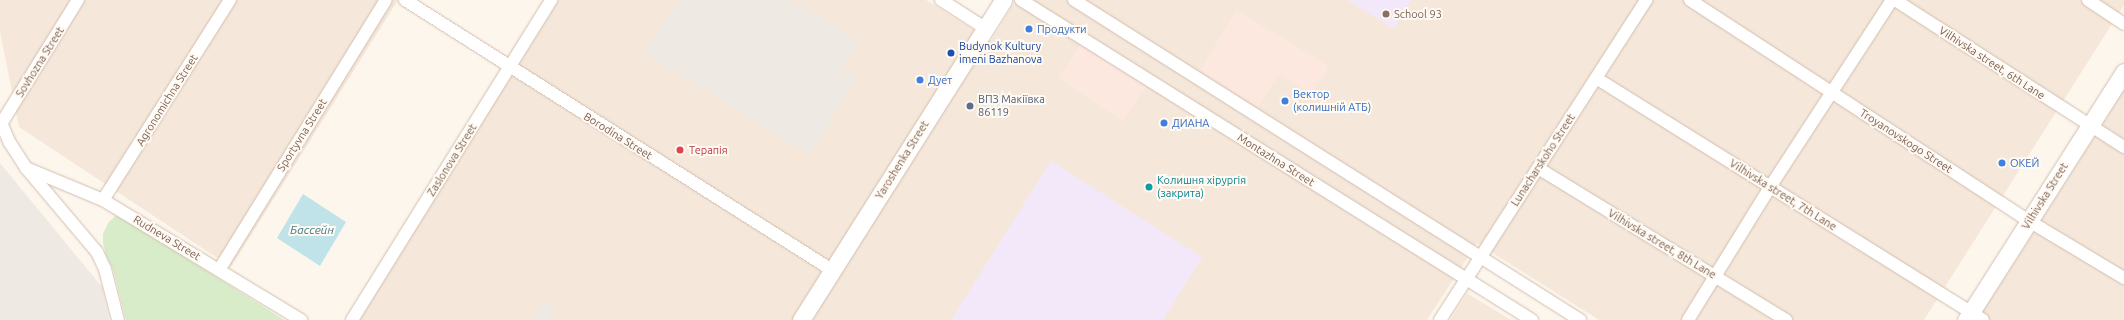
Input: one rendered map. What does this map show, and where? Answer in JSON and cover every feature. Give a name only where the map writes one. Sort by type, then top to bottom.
[{"type":"street","name":"Sovhozna Street","points":[[0,122],[78,0]]},
{"type":"street","name":"Agronomichna Street","points":[[103,200],[230,0]]},
{"type":"street","name":"Sportyvna Street","points":[[219,270],[386,0]]},
{"type":"street","name":"Borodina Street","points":[[405,0],[832,270]]},
{"type":"street","name":"Zaslonova Street","points":[[352,320],[551,0]]},
{"type":"street","points":[[941,0],[985,28]]},
{"type":"street","name":"Yaroshenka Street","points":[[801,320],[1003,0]]},
{"type":"street","name":"Montazhna Street","points":[[1021,0],[1532,320]]},
{"type":"street","points":[[1074,0],[1437,223],[1481,257],[1580,320]]},
{"type":"street","name":"Lunacharskoho Street","points":[[1440,320],[1646,0]]},
{"type":"street","name":"Troyanovskogo Street","points":[[1690,0],[2029,221],[2124,278]]},
{"type":"street","points":[[1688,320],[1770,187],[1831,92],[1894,0]]},
{"type":"street","name":"Vilhivska street, 6th Lane","points":[[1894,0],[2124,147]]},
{"type":"street","points":[[2088,0],[2124,24]]},
{"type":"street","name":"Vilhivska Street","points":[[1974,318],[2029,221],[2124,72]]},
{"type":"street","name":"Vilhivska street, 7th Lane","points":[[1596,78],[1770,187],[1974,318]]},
{"type":"street","points":[[0,122],[10,143],[26,168],[97,252],[105,269],[118,320]]},
{"type":"street","name":"Rudneva Street","points":[[26,168],[103,200],[301,320]]},
{"type":"street","name":"Vilhivska street, 8th Lane","points":[[1538,168],[1786,320]]},
{"type":"shaded area","points":[[0,0],[398,0],[231,267],[19,127],[0,32]]},
{"type":"shaded area","points":[[559,0],[926,0],[991,41],[1016,0],[2124,0],[2124,5],[1924,320],[1599,320],[1477,243],[1427,320],[358,320]]},
{"type":"shaded area","points":[[678,0],[791,0],[859,42],[842,69],[857,78],[809,155],[645,53]]},
{"type":"shaded area","name":"School 93","points":[[1347,0],[1411,0],[1394,29]]},
{"type":"shaded area","points":[[1236,10],[1329,66],[1311,94],[1279,74],[1258,107],[1200,71]]},
{"type":"shaded area","points":[[1081,44],[1146,86],[1123,121],[1059,78]]},
{"type":"shaded area","points":[[2124,90],[2124,320],[1977,320]]},
{"type":"shaded area","points":[[1051,161],[1202,257],[1163,320],[951,320]]},
{"type":"shaded area","points":[[0,163],[102,287],[109,320],[0,320]]},
{"type":"shaded area","points":[[1467,293],[1511,320],[1450,320]]},
{"type":"shaded area","points":[[544,301],[558,310],[552,320],[532,320]]},
{"type":"green space","points":[[115,216],[121,216],[284,320],[126,320],[113,269],[106,255],[103,243],[103,234],[108,223]]},
{"type":"water","name":"Бассейн","points":[[303,194],[346,222],[320,266],[277,238]]},
{"type":"place","name":"School 93","points":[[1386,14]]},
{"type":"place","name":"Продукти","points":[[1029,29]]},
{"type":"place","name":"Budynok Kultury imeni Bazhanova","points":[[951,53]]},
{"type":"place","name":"Дует","points":[[920,80]]},
{"type":"place","name":"Вектор (колишній АТБ)","points":[[1285,101]]},
{"type":"place","name":"ВПЗ Макіївка 86119","points":[[970,106]]},
{"type":"place","name":"ДИАНА","points":[[1164,123]]},
{"type":"place","name":"Терапія","points":[[680,150]]},
{"type":"place","name":"ОКЕЙ","points":[[2002,163]]},
{"type":"place","name":"Колишня хірургія (закрита)","points":[[1149,187]]}]
